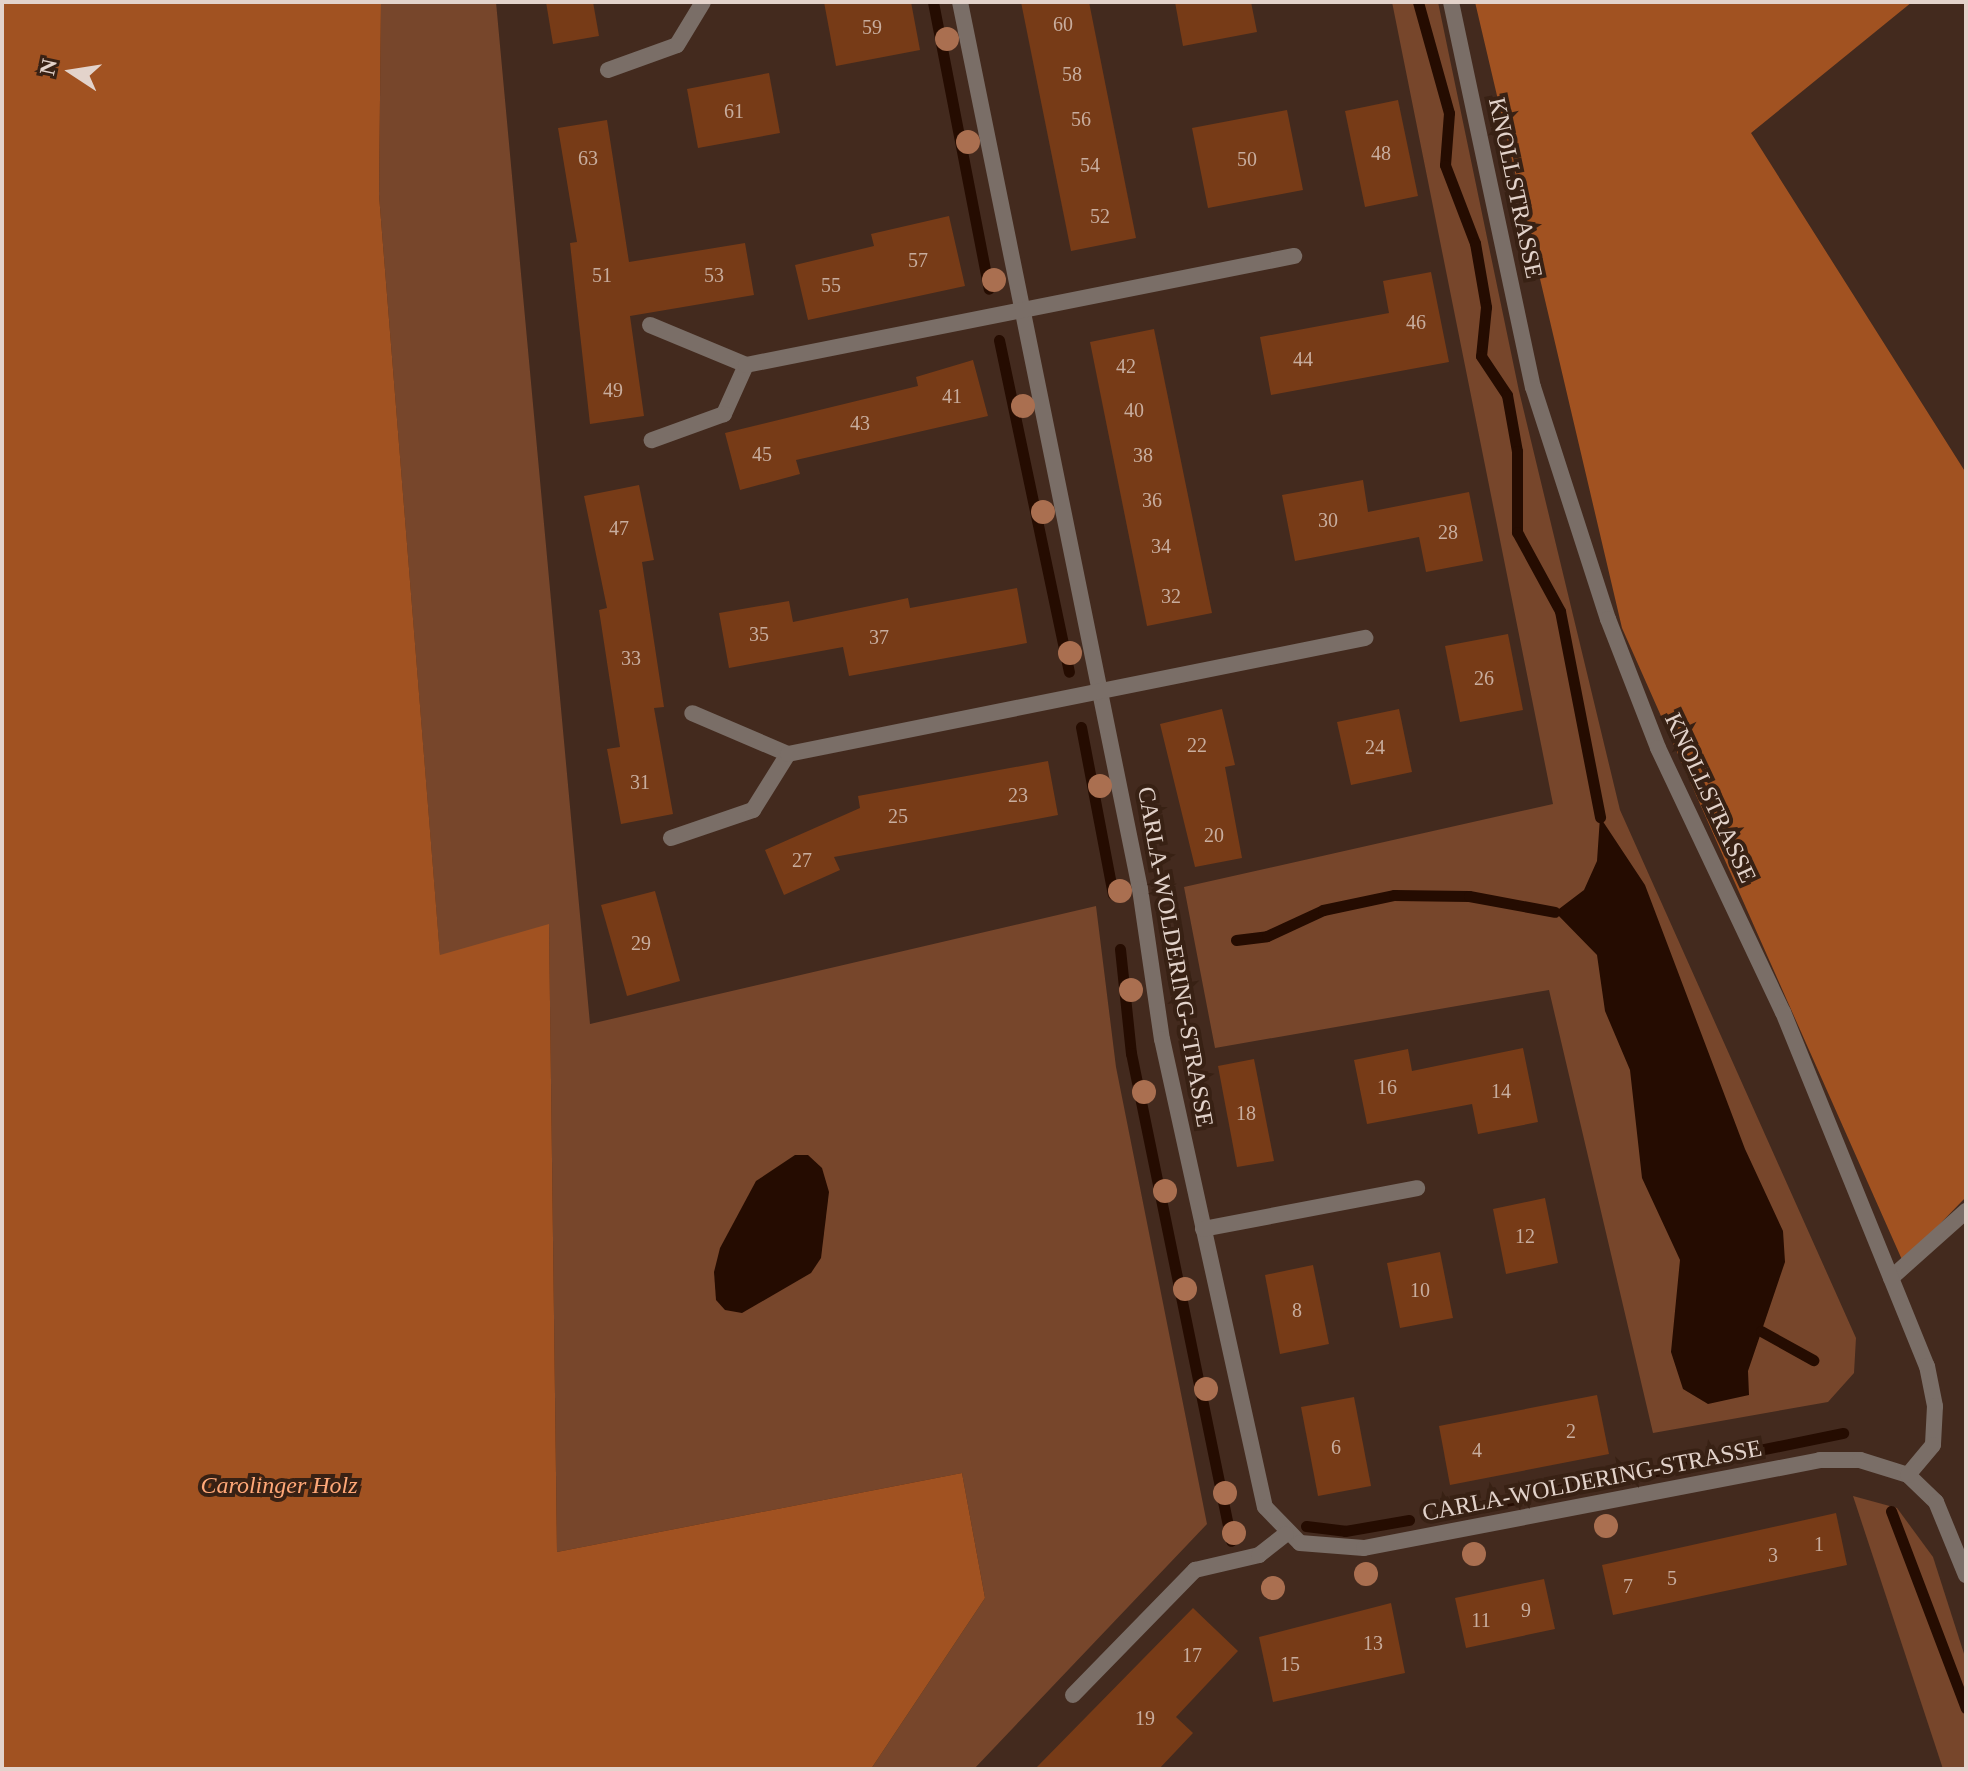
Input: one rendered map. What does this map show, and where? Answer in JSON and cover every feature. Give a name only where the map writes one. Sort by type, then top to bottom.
[{"type":"street","points":[[608,70],[677,45],[703,2]]},
{"type":"street","name":"CARLA-WOLDERING-STRASSE","points":[[960,2],[1100,692],[1203,1229],[1261,1491],[1286,1534],[1328,1549],[1400,1543],[1820,1460],[1860,1460],[1908,1475]]},
{"type":"street","name":"KNOLLSTRASSE","points":[[1451,2],[1533,387],[1608,619],[1658,748],[1783,1012],[1927,1366],[1935,1406],[1933,1445],[1908,1475]]},
{"type":"street","points":[[650,325],[746,365],[1294,256]]},
{"type":"street","points":[[652,440],[724,414],[746,365]]},
{"type":"street","points":[[692,713],[788,754],[1365,638]]},
{"type":"street","points":[[671,838],[753,810],[788,754]]},
{"type":"street","points":[[1203,1229],[1417,1188]]},
{"type":"street","points":[[1891,1278],[1966,1211]]},
{"type":"street","points":[[1908,1475],[1936,1502],[1966,1575]]},
{"type":"street","points":[[1073,1695],[1195,1570],[1259,1555],[1286,1534]]},
{"type":"shaded area","points":[[381,2],[496,2],[590,1024],[1096,906],[1116,1067],[1207,1524],[974,1769],[871,1769],[985,1598],[962,1473],[557,1552],[549,925],[440,956],[379,195]]},
{"type":"shaded area","points":[[1392,2],[1438,2],[1519,391],[1620,810],[1856,1338],[1854,1373],[1828,1402],[1653,1433],[1549,990],[1215,1048],[1184,887],[1553,804]]},
{"type":"shaded area","points":[[1600,817],[1645,885],[1745,1149],[1783,1231],[1785,1262],[1748,1371],[1749,1395],[1708,1404],[1683,1389],[1671,1352],[1680,1260],[1642,1178],[1630,1070],[1605,1011],[1597,955],[1555,912],[1584,890],[1597,861]]},
{"type":"shaded area","points":[[795,1155],[808,1155],[822,1168],[829,1192],[821,1258],[811,1273],[742,1313],[725,1310],[716,1300],[714,1272],[720,1248],[756,1181]]},
{"type":"shaded area","points":[[1853,1496],[1897,1508],[1933,1557],[1966,1660],[1966,1769],[1943,1769]]},
{"type":"green space","name":"Carolinger Holz","points":[[2,2],[381,2],[379,195],[440,955],[549,924],[557,1552],[962,1473],[985,1598],[871,1769],[2,1769]]},
{"type":"green space","points":[[1475,2],[1912,2],[1751,133],[1966,473],[1966,1197],[1903,1262],[1622,628]]},
{"type":"building","points":[[546,2],[593,2],[599,36],[553,44]]},
{"type":"building","points":[[824,2],[911,2],[920,50],[836,66]]},
{"type":"building","points":[[1021,2],[1089,2],[1136,238],[1071,251]]},
{"type":"building","points":[[1175,2],[1251,2],[1257,32],[1183,46]]},
{"type":"building","points":[[769,73],[780,133],[698,148],[687,89]]},
{"type":"building","points":[[1398,100],[1418,196],[1365,207],[1345,111]]},
{"type":"building","points":[[1287,110],[1303,190],[1208,208],[1192,128]]},
{"type":"building","points":[[607,120],[629,262],[745,243],[754,295],[630,316],[644,416],[590,424],[570,243],[577,242],[558,128]]},
{"type":"building","points":[[949,216],[965,286],[808,320],[795,265],[874,246],[871,234]]},
{"type":"building","points":[[1431,272],[1449,362],[1271,395],[1260,337],[1389,313],[1383,281]]},
{"type":"building","points":[[1154,329],[1212,613],[1147,626],[1090,342]]},
{"type":"building","points":[[973,360],[988,416],[796,460],[800,474],[740,490],[725,433],[918,386],[916,377]]},
{"type":"building","points":[[1363,480],[1368,512],[1469,492],[1483,561],[1426,572],[1419,537],[1295,561],[1282,495]]},
{"type":"building","points":[[639,485],[654,560],[642,562],[664,707],[654,708],[673,814],[621,824],[607,749],[620,747],[599,610],[607,608],[584,496]]},
{"type":"building","points":[[1017,588],[1027,643],[849,676],[843,647],[729,668],[719,613],[789,601],[793,622],[908,598],[910,608]]},
{"type":"building","points":[[1508,634],[1523,710],[1460,722],[1445,646]]},
{"type":"building","points":[[1222,709],[1235,765],[1225,767],[1242,858],[1195,867],[1160,724]]},
{"type":"building","points":[[1399,709],[1412,772],[1351,785],[1337,722]]},
{"type":"building","points":[[1048,761],[1058,815],[834,857],[840,870],[784,895],[765,850],[860,808],[858,796]]},
{"type":"building","points":[[655,891],[680,981],[627,996],[601,905]]},
{"type":"building","points":[[1523,1048],[1538,1122],[1478,1134],[1472,1104],[1367,1124],[1354,1060],[1408,1049],[1412,1071]]},
{"type":"building","points":[[1254,1059],[1274,1161],[1237,1167],[1218,1066]]},
{"type":"building","points":[[1545,1198],[1558,1263],[1506,1274],[1493,1209]]},
{"type":"building","points":[[1440,1252],[1453,1318],[1400,1328],[1387,1263]]},
{"type":"building","points":[[1313,1265],[1329,1344],[1280,1354],[1265,1275]]},
{"type":"building","points":[[1597,1395],[1609,1454],[1450,1485],[1439,1426]]},
{"type":"building","points":[[1354,1397],[1371,1486],[1318,1496],[1301,1407]]},
{"type":"building","points":[[1836,1513],[1847,1565],[1613,1615],[1602,1565]]},
{"type":"building","points":[[1544,1579],[1555,1629],[1466,1648],[1455,1598]]},
{"type":"building","points":[[1391,1603],[1405,1673],[1273,1702],[1259,1637]]},
{"type":"building","points":[[1193,1608],[1238,1651],[1176,1717],[1193,1733],[1159,1769],[1035,1769]]},
{"type":"waterway","points":[[933,2],[989,289]]},
{"type":"waterway","points":[[1418,2],[1449,113],[1445,165],[1475,243],[1486,307],[1481,356],[1507,395],[1517,451],[1517,532],[1560,611],[1600,817]]},
{"type":"waterway","points":[[999,340],[1069,672]]},
{"type":"waterway","points":[[1081,727],[1113,894]]},
{"type":"waterway","points":[[1236,940],[1267,936],[1323,910],[1394,895],[1469,896],[1555,912]]},
{"type":"waterway","points":[[1120,949],[1131,1053],[1231,1541]]},
{"type":"waterway","points":[[1761,1331],[1813,1360]]},
{"type":"waterway","points":[[1656,1471],[1843,1433]]},
{"type":"waterway","points":[[1554,1491],[1620,1477]]},
{"type":"waterway","points":[[1453,1512],[1520,1498]]},
{"type":"waterway","points":[[1891,1511],[1966,1708]]},
{"type":"waterway","points":[[1306,1526],[1345,1531],[1409,1520]]}]
